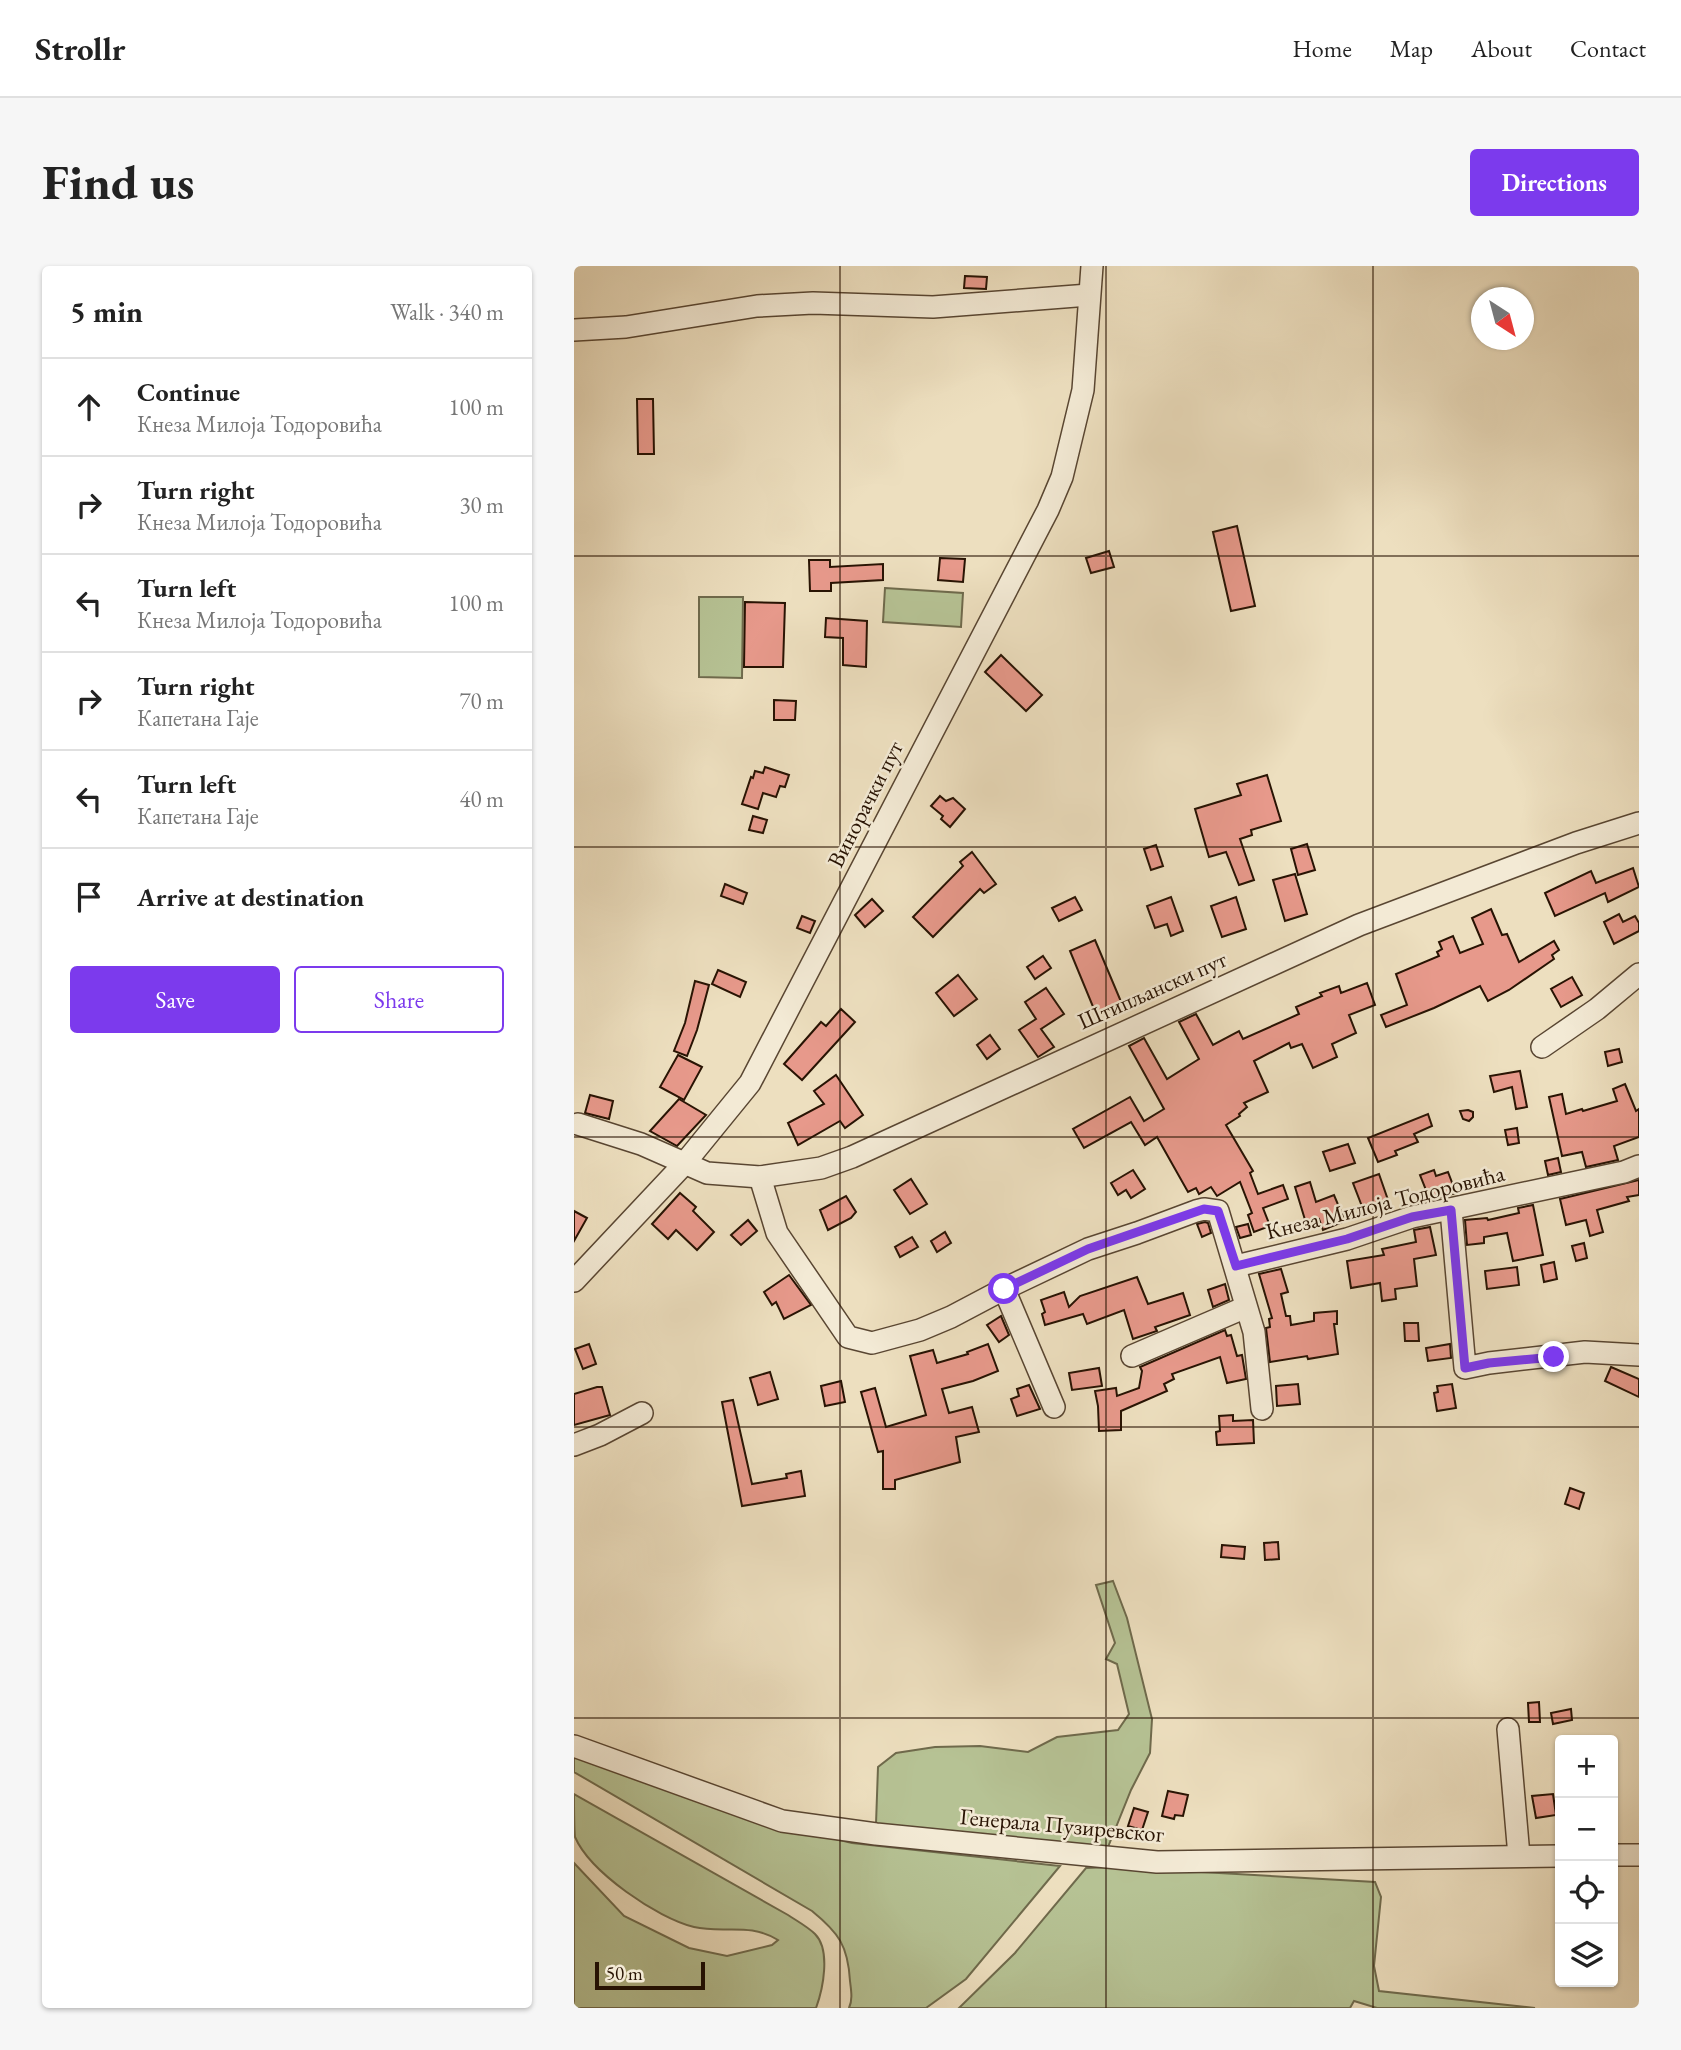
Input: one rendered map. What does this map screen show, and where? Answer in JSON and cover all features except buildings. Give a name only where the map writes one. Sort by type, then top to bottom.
[{"type":"street","name":"Винорачки пут","points":[[574,1281],[684,1164],[750,1083],[1048,510],[1062,477],[1083,390],[1092,266]]},
{"type":"street","points":[[574,330],[626,327],[757,306],[813,303],[933,307],[1089,295]]},
{"type":"street","name":"Штипљански пут","points":[[578,1125],[641,1144],[707,1173],[760,1177],[821,1168],[852,1157],[1359,925],[1576,843],[1639,823]]},
{"type":"street","points":[[1542,1047],[1597,1009],[1639,974]]},
{"type":"street","name":"Кнеза Милоја Тодоровића","points":[[1236,1266],[1347,1239],[1412,1217],[1624,1172],[1639,1166]]},
{"type":"street","points":[[760,1177],[777,1233],[848,1338],[872,1343],[920,1330],[951,1317],[1088,1249],[1204,1209],[1218,1211],[1236,1266],[1256,1349],[1262,1409]]},
{"type":"street","points":[[1451,1210],[1465,1368],[1585,1352],[1639,1354]]},
{"type":"street","points":[[1004,1289],[1054,1407]]},
{"type":"street","points":[[1132,1356],[1246,1307]]},
{"type":"street","points":[[574,1445],[642,1413]]},
{"type":"street","points":[[1508,1730],[1519,1857]]},
{"type":"street","name":"Генерала Пузиревског","points":[[574,1746],[782,1821],[876,1834],[1157,1862],[1555,1856]]},
{"type":"street","points":[[1618,1855],[1639,1855]]},
{"type":"green space","points":[[885,588],[963,593],[961,627],[883,622]]},
{"type":"green space","points":[[699,597],[743,597],[742,678],[699,677]]},
{"type":"green space","points":[[1113,1581],[1127,1618],[1152,1719],[1150,1753],[1131,1790],[1108,1847],[876,1824],[878,1767],[896,1753],[935,1747],[980,1746],[1028,1752],[1057,1737],[1118,1730],[1129,1714],[1117,1664],[1106,1659],[1115,1643],[1096,1585]]},
{"type":"green space","points":[[574,1757],[739,1816],[852,1843],[1060,1866],[966,1979],[926,2008],[849,2008],[851,1991],[847,1958],[840,1941],[821,1919],[812,1911],[574,1772]]},
{"type":"green space","points":[[574,1794],[812,1931],[820,1941],[824,1959],[823,1980],[816,2008],[574,2008],[574,1863],[624,1916],[689,1948],[727,1956],[772,1945],[778,1940],[757,1931],[694,1927],[662,1914],[626,1892],[595,1865],[575,1837]]},
{"type":"green space","points":[[1113,1867],[1375,1882],[1381,1897],[1374,1966],[1379,1991],[1535,2008],[1377,2008],[1354,2001],[1350,2008],[959,2008],[1015,1953],[1086,1868]]},
{"type":"route","points":[[1004,1289],[1088,1249],[1204,1209],[1218,1211],[1236,1266],[1347,1239],[1412,1217],[1451,1210],[1465,1368],[1554,1357]]}]
